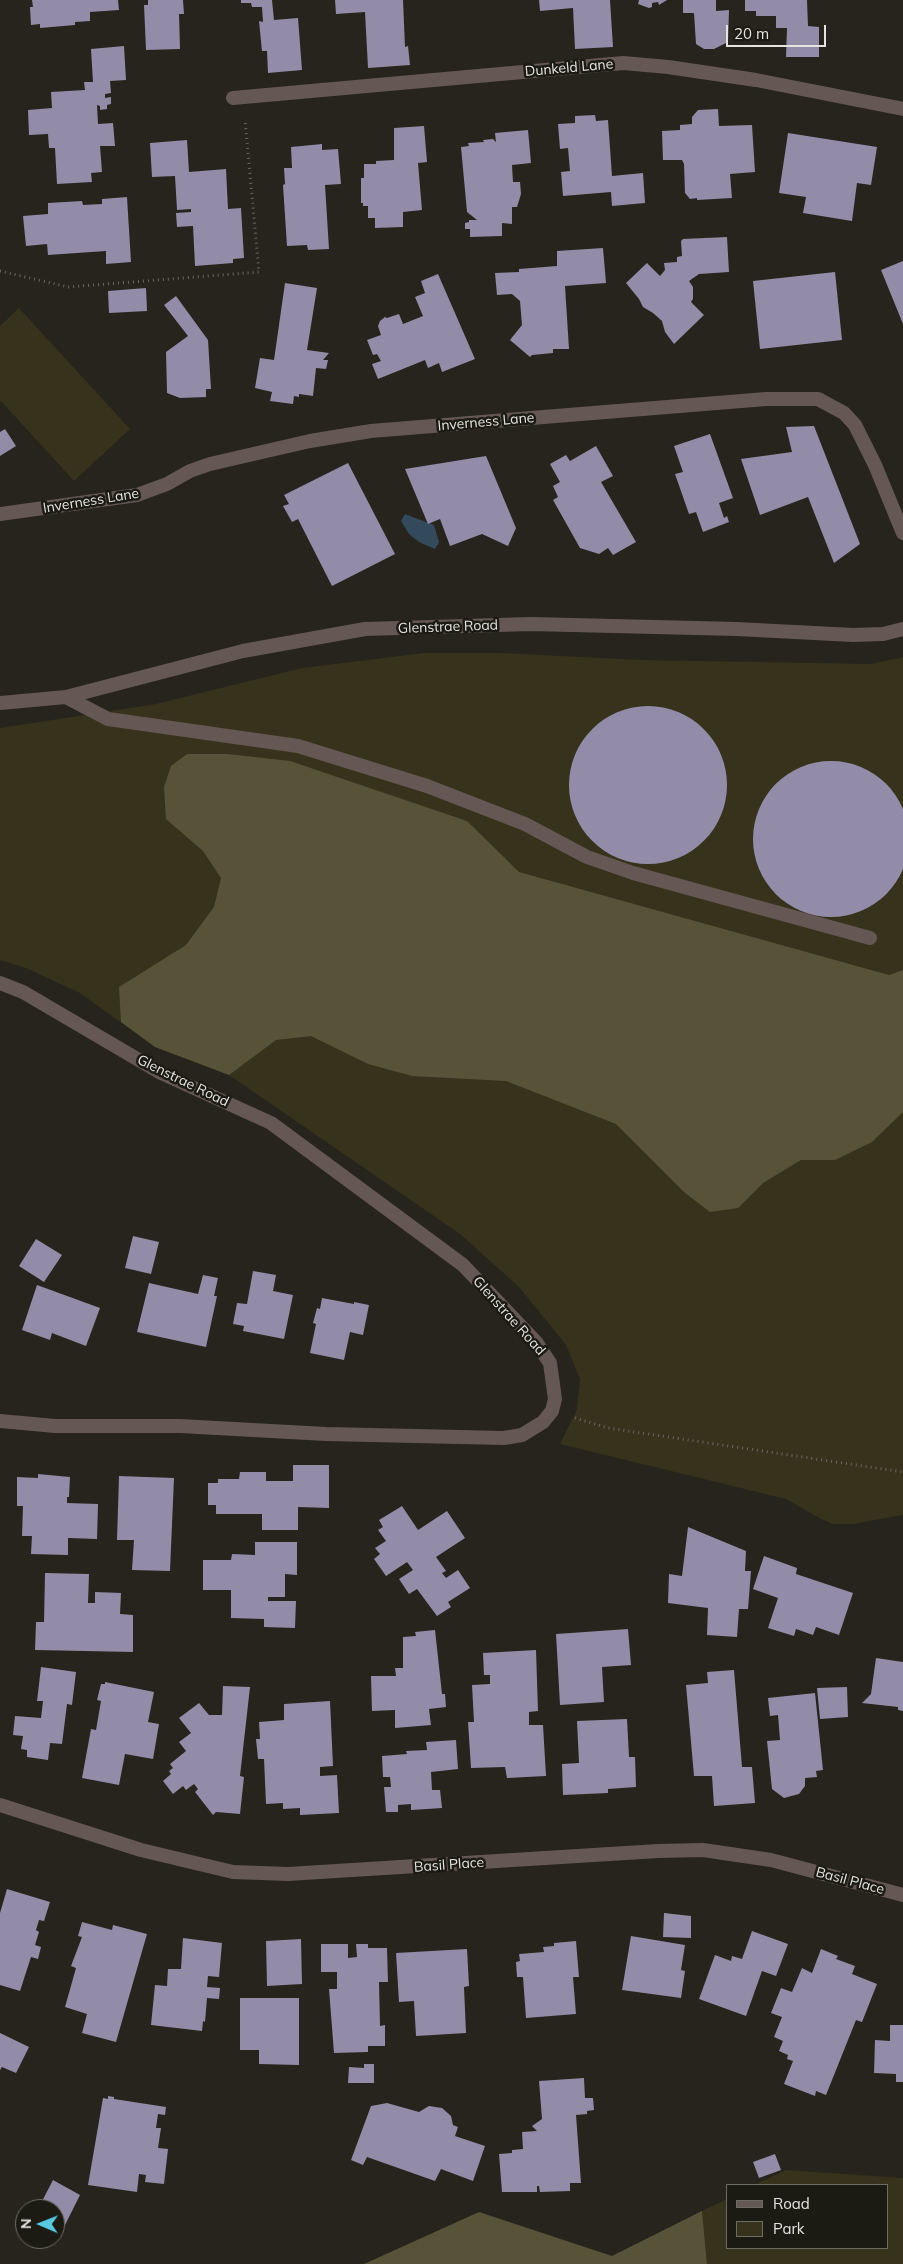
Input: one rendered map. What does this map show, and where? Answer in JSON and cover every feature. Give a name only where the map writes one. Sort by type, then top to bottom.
[{"type":"street","name":"Dunkeld Lane","points":[[238,97],[623,63],[668,67],[756,80],[903,109]]},
{"type":"street","name":"Inverness Lane","points":[[0,514],[137,495],[167,484],[190,471],[210,464],[310,441],[371,431],[766,399],[802,398],[818,399],[829,403],[844,413],[855,425],[875,465],[903,533]]},
{"type":"street","name":"Glenstrae Road","points":[[0,703],[66,697],[243,651],[365,630],[531,624],[737,629],[853,635],[883,634],[903,629]]},
{"type":"street","points":[[66,697],[108,720],[298,746],[427,786],[524,824],[587,857],[633,873],[870,938]]},
{"type":"street","name":"Glenstrae Road","points":[[0,983],[23,992],[161,1073],[271,1123],[463,1265],[536,1342],[550,1364],[555,1398],[552,1411]]},
{"type":"street","points":[[0,1421],[55,1426],[180,1426],[326,1434],[504,1438],[530,1432],[543,1422],[552,1411]]},
{"type":"street","name":"Basil Place","points":[[0,1805],[141,1850],[233,1872],[288,1874],[658,1850],[703,1850],[771,1860],[903,1895]]},
{"type":"path","points":[[0,271],[68,287],[259,272],[238,97]]},
{"type":"path","points":[[552,1411],[608,1428],[903,1472]]},
{"type":"green space","points":[[19,308],[130,429],[74,481],[0,400],[0,326]]},
{"type":"green space","points":[[424,653],[500,653],[642,660],[871,664],[903,657],[903,1515],[853,1524],[833,1524],[786,1499],[560,1444],[577,1409],[580,1379],[566,1345],[519,1287],[460,1234],[229,1075],[155,1047],[80,993],[26,968],[0,960],[0,728],[156,704],[302,668]]},
{"type":"green space","points":[[786,2170],[903,2178],[903,2264],[707,2264],[702,2211],[726,2199],[726,2249],[888,2249],[888,2184],[756,2184]]},
{"type":"shaded area","points":[[187,754],[227,754],[290,761],[467,821],[519,872],[889,975],[903,970],[903,1112],[872,1142],[835,1160],[801,1160],[763,1183],[738,1208],[710,1212],[684,1192],[616,1124],[506,1081],[412,1076],[368,1064],[311,1036],[276,1040],[229,1075],[155,1047],[121,1022],[119,987],[186,945],[214,907],[221,878],[203,851],[166,819],[164,787],[171,766]]},
{"type":"shaded area","points":[[702,2211],[707,2264],[364,2264],[479,2212],[612,2256]]},
{"type":"water","points":[[405,514],[434,525],[439,542],[435,549],[419,542],[409,534],[401,521]]},
{"type":"building","points":[[32,0],[118,0],[119,10],[90,12],[90,21],[75,22],[75,25],[40,28],[40,24],[31,25],[30,7],[33,7]]},
{"type":"building","points":[[148,0],[183,0],[184,14],[179,14],[180,49],[146,50],[144,5],[148,5]]},
{"type":"building","points":[[241,0],[272,0],[274,20],[298,18],[302,70],[268,73],[267,51],[262,51],[259,21],[263,22],[262,7],[252,7],[251,3],[241,3]]},
{"type":"building","points":[[335,0],[403,0],[405,47],[408,46],[410,65],[368,68],[365,12],[336,14]]},
{"type":"building","points":[[539,0],[610,0],[613,47],[575,49],[573,8],[540,11]]},
{"type":"building","points":[[639,0],[667,0],[659,5],[658,2],[652,3],[652,7],[649,8],[638,4]]},
{"type":"building","points":[[683,0],[716,0],[716,11],[729,10],[728,42],[714,49],[704,49],[696,44],[694,13],[683,13]]},
{"type":"building","points":[[745,0],[807,0],[808,26],[819,27],[819,57],[786,57],[787,28],[776,28],[776,16],[756,16],[756,11],[745,11]]},
{"type":"building","points":[[124,46],[126,80],[110,81],[111,93],[105,94],[105,98],[111,97],[111,104],[107,105],[107,109],[100,110],[100,106],[97,105],[98,124],[113,123],[115,146],[100,146],[102,172],[91,173],[92,182],[57,184],[55,148],[49,148],[48,134],[29,135],[28,110],[52,108],[51,92],[85,90],[84,82],[93,82],[91,49]]},
{"type":"building","points":[[718,109],[719,126],[752,125],[755,172],[730,174],[732,198],[690,199],[685,193],[684,164],[682,160],[663,160],[662,131],[680,130],[680,125],[692,124],[692,117],[698,110]]},
{"type":"building","points":[[595,115],[596,121],[608,120],[612,176],[643,173],[645,203],[612,206],[611,192],[563,196],[561,172],[570,171],[568,148],[560,149],[558,124],[575,123],[575,116]]},
{"type":"building","points":[[424,126],[427,162],[418,163],[422,210],[403,212],[403,227],[375,228],[375,218],[368,218],[368,206],[363,206],[363,203],[361,203],[361,178],[364,178],[364,164],[376,164],[376,161],[394,160],[394,128]]},
{"type":"building","points":[[528,130],[531,163],[512,165],[513,182],[520,182],[521,194],[517,207],[512,207],[512,224],[502,223],[502,236],[470,237],[470,229],[465,229],[465,223],[469,222],[469,220],[477,220],[467,212],[461,147],[469,146],[468,143],[484,142],[483,140],[493,139],[496,142],[495,133]]},
{"type":"building","points":[[788,133],[877,147],[871,185],[857,183],[852,221],[803,213],[806,197],[779,193]]},
{"type":"building","points":[[187,140],[189,172],[226,169],[228,209],[241,208],[244,258],[233,259],[233,263],[195,266],[193,226],[177,227],[176,213],[191,212],[191,209],[177,210],[175,176],[152,177],[150,143]]},
{"type":"building","points":[[322,144],[322,150],[338,149],[341,184],[325,185],[329,249],[308,250],[307,245],[287,246],[283,185],[285,184],[284,168],[292,168],[291,147]]},
{"type":"building","points":[[127,197],[131,262],[106,264],[106,251],[48,255],[47,244],[26,246],[23,216],[48,214],[48,203],[82,201],[83,205],[102,204],[102,199]]},
{"type":"building","points":[[727,237],[729,272],[699,274],[689,281],[693,287],[693,299],[691,302],[704,315],[674,344],[665,332],[662,321],[643,307],[626,283],[647,263],[660,276],[665,270],[664,263],[677,262],[677,257],[682,256],[681,241],[683,239]]},
{"type":"building","points":[[603,248],[606,283],[565,286],[569,349],[553,349],[553,353],[532,355],[530,357],[510,340],[522,325],[520,301],[512,294],[497,295],[495,273],[519,272],[519,269],[557,266],[557,251]]},
{"type":"building","points":[[903,261],[903,324],[881,270]]},
{"type":"building","points":[[835,272],[842,340],[760,349],[753,281]]},
{"type":"building","points":[[438,274],[475,359],[442,372],[439,363],[428,368],[425,360],[378,379],[372,364],[381,361],[377,354],[373,355],[367,340],[381,335],[378,326],[385,317],[399,314],[403,324],[423,316],[415,297],[425,293],[421,281]]},
{"type":"building","points":[[285,283],[317,288],[307,350],[329,353],[323,360],[328,360],[326,369],[316,368],[313,396],[299,394],[299,397],[294,396],[293,404],[270,401],[272,392],[255,388],[260,358],[274,360]]},
{"type":"building","points":[[146,288],[147,311],[109,313],[108,291]]},
{"type":"building","points":[[176,296],[208,340],[211,389],[206,389],[206,397],[180,398],[167,393],[166,352],[188,336],[164,305]]},
{"type":"building","points":[[814,426],[860,544],[834,563],[808,497],[760,515],[741,459],[792,452],[786,427]]},
{"type":"building","points":[[5,429],[16,446],[0,456],[0,432]]},
{"type":"building","points":[[710,434],[733,498],[719,503],[724,518],[727,516],[729,522],[703,532],[696,512],[689,514],[675,474],[683,472],[674,446]]},
{"type":"building","points":[[596,446],[613,476],[601,482],[636,542],[613,555],[608,548],[599,554],[580,548],[553,500],[558,497],[553,486],[560,482],[550,464],[566,455],[570,461]]},
{"type":"building","points":[[486,456],[516,528],[508,546],[482,534],[450,546],[440,519],[428,524],[405,469]]},
{"type":"building","points":[[348,463],[395,554],[332,586],[298,519],[292,522],[283,506],[289,504],[284,495]]},
{"type":"building","points":[[648,706],[678,712],[704,729],[721,755],[727,785],[721,815],[704,841],[678,858],[648,864],[618,858],[592,841],[575,815],[569,785],[575,755],[592,729],[618,712]]},
{"type":"building","points":[[831,761],[861,767],[874,774],[886,784],[896,796],[903,809],[903,869],[896,882],[886,894],[874,904],[861,911],[831,917],[801,911],[788,904],[776,894],[766,882],[759,869],[753,839],[759,809],[766,796],[776,784],[788,774],[801,767]]},
{"type":"building","points":[[133,1236],[159,1242],[151,1274],[125,1268]]},
{"type":"building","points":[[36,1239],[62,1255],[44,1282],[19,1266]]},
{"type":"building","points":[[253,1271],[276,1275],[273,1291],[293,1295],[284,1339],[243,1331],[244,1326],[233,1324],[237,1303],[247,1304]]},
{"type":"building","points":[[203,1275],[218,1278],[214,1296],[217,1296],[206,1347],[137,1332],[149,1283],[198,1294]]},
{"type":"building","points":[[37,1285],[100,1308],[86,1346],[52,1333],[50,1340],[22,1330]]},
{"type":"building","points":[[322,1298],[369,1305],[363,1335],[350,1332],[344,1360],[310,1353],[316,1324],[313,1323],[317,1308],[320,1309]]},
{"type":"building","points":[[293,1465],[329,1465],[329,1508],[298,1507],[298,1530],[262,1530],[262,1514],[216,1514],[216,1505],[208,1505],[208,1483],[218,1483],[218,1479],[239,1479],[240,1472],[266,1472],[266,1481],[293,1481]]},
{"type":"building","points":[[38,1474],[70,1477],[67,1503],[98,1504],[97,1539],[68,1538],[68,1555],[31,1554],[32,1536],[22,1536],[23,1506],[17,1506],[17,1477],[38,1478]]},
{"type":"building","points":[[119,1476],[174,1478],[170,1571],[132,1570],[134,1540],[117,1540]]},
{"type":"building","points":[[402,1506],[418,1530],[447,1511],[465,1538],[436,1557],[446,1571],[442,1573],[446,1578],[458,1570],[470,1588],[448,1602],[451,1607],[437,1616],[417,1589],[409,1594],[399,1579],[413,1570],[407,1562],[386,1576],[374,1559],[380,1554],[375,1548],[386,1541],[378,1530],[383,1527],[379,1520]]},
{"type":"building","points":[[688,1527],[746,1551],[745,1571],[751,1571],[748,1609],[739,1609],[737,1637],[707,1635],[708,1608],[668,1603],[669,1574],[682,1576]]},
{"type":"building","points":[[255,1542],[297,1542],[297,1575],[285,1574],[285,1597],[268,1597],[268,1601],[296,1601],[295,1628],[264,1627],[264,1619],[231,1618],[231,1590],[203,1590],[203,1560],[231,1560],[232,1554],[255,1555]]},
{"type":"building","points":[[764,1556],[797,1568],[796,1574],[853,1593],[839,1635],[816,1627],[813,1635],[796,1629],[794,1636],[768,1628],[778,1598],[753,1589]]},
{"type":"building","points":[[45,1573],[89,1574],[88,1603],[95,1603],[95,1592],[121,1593],[120,1614],[133,1615],[133,1652],[35,1650],[36,1622],[44,1622]]},
{"type":"building","points":[[628,1629],[631,1665],[602,1667],[604,1702],[560,1705],[556,1634]]},
{"type":"building","points":[[435,1630],[442,1694],[445,1694],[446,1707],[429,1709],[431,1725],[395,1728],[395,1710],[372,1711],[371,1676],[396,1676],[395,1668],[403,1668],[403,1637],[416,1636],[415,1632]]},
{"type":"building","points":[[536,1650],[538,1711],[529,1712],[529,1725],[543,1725],[546,1776],[507,1778],[505,1767],[471,1768],[468,1722],[474,1722],[472,1685],[490,1684],[490,1675],[484,1675],[483,1653]]},
{"type":"building","points":[[876,1658],[903,1662],[903,1711],[898,1710],[898,1707],[862,1703],[871,1694]]},
{"type":"building","points":[[41,1667],[76,1672],[72,1705],[67,1704],[62,1744],[50,1743],[48,1760],[27,1757],[27,1750],[21,1749],[23,1736],[13,1735],[15,1716],[41,1718],[43,1701],[37,1701]]},
{"type":"building","points":[[734,1670],[742,1767],[752,1767],[755,1803],[714,1806],[712,1776],[694,1776],[686,1685],[708,1683],[707,1672]]},
{"type":"building","points":[[105,1682],[154,1692],[148,1722],[159,1724],[153,1759],[125,1754],[119,1785],[82,1778],[91,1729],[96,1730],[101,1701],[97,1700],[101,1684],[105,1684]]},
{"type":"building","points":[[223,1686],[250,1687],[240,1776],[244,1777],[240,1814],[216,1812],[213,1815],[195,1792],[198,1789],[194,1784],[186,1790],[183,1786],[173,1794],[163,1781],[171,1774],[169,1771],[173,1768],[170,1764],[186,1751],[179,1742],[191,1733],[179,1718],[199,1703],[209,1715],[222,1715]]},
{"type":"building","points":[[847,1687],[848,1717],[820,1719],[817,1688]]},
{"type":"building","points":[[815,1693],[823,1770],[816,1771],[817,1777],[805,1778],[805,1786],[799,1794],[784,1798],[772,1789],[767,1741],[780,1740],[778,1715],[770,1716],[768,1698]]},
{"type":"building","points":[[330,1701],[333,1766],[320,1767],[320,1776],[337,1775],[339,1813],[300,1815],[300,1808],[283,1809],[283,1803],[266,1804],[264,1759],[258,1759],[256,1739],[260,1739],[259,1722],[284,1720],[284,1704]]},
{"type":"building","points":[[627,1719],[629,1757],[635,1757],[636,1787],[608,1789],[608,1793],[563,1795],[562,1764],[579,1763],[577,1721]]},
{"type":"building","points":[[456,1740],[458,1769],[431,1772],[432,1790],[440,1790],[442,1808],[411,1810],[411,1804],[398,1805],[398,1812],[386,1812],[384,1787],[391,1787],[390,1777],[383,1777],[382,1756],[407,1754],[406,1751],[427,1750],[426,1742]]},
{"type":"building","points":[[7,1889],[50,1902],[44,1921],[39,1920],[36,1930],[39,1932],[35,1945],[41,1947],[38,1959],[31,1957],[20,1991],[0,1985],[0,1913]]},
{"type":"building","points":[[664,1913],[691,1916],[691,1938],[663,1937]]},
{"type":"building","points":[[82,1922],[112,1930],[113,1925],[147,1934],[116,2042],[82,2033],[87,2014],[65,2007],[76,1968],[71,1966],[82,1937],[78,1936]]},
{"type":"building","points":[[752,1931],[788,1944],[776,1976],[762,1971],[746,2016],[699,1999],[715,1955],[731,1961],[732,1956],[742,1959]]},
{"type":"building","points":[[631,1936],[685,1945],[681,1970],[685,1971],[681,1998],[622,1990]]},
{"type":"building","points":[[183,1938],[222,1943],[219,1977],[208,1976],[207,1987],[220,1988],[219,1999],[207,1998],[205,2022],[203,2021],[202,2031],[151,2025],[155,1985],[167,1986],[168,1969],[181,1969]]},
{"type":"building","points":[[301,1939],[302,1984],[267,1986],[266,1941]]},
{"type":"building","points":[[576,1941],[579,1977],[573,1977],[576,2014],[526,2018],[523,1977],[517,1977],[516,1962],[520,1961],[519,1954],[544,1952],[543,1947],[554,1946],[554,1943]]},
{"type":"building","points":[[321,1944],[348,1944],[348,1958],[357,1957],[356,1944],[368,1944],[368,1948],[387,1948],[388,1982],[379,1982],[380,2026],[385,2025],[385,2046],[368,2046],[368,2052],[334,2053],[329,1989],[337,1989],[337,1972],[321,1972]]},
{"type":"building","points":[[467,1949],[469,1986],[464,1987],[466,2033],[416,2036],[414,2001],[399,2002],[396,1953]]},
{"type":"building","points":[[821,1949],[838,1956],[836,1959],[855,1966],[852,1974],[877,1984],[862,2022],[856,2020],[826,2095],[816,2091],[815,2096],[784,2084],[793,2061],[787,2059],[788,2055],[779,2051],[783,2041],[774,2037],[782,2017],[771,2013],[781,1988],[792,1992],[802,1968],[812,1973]]},
{"type":"building","points":[[240,1998],[299,1998],[299,2065],[259,2064],[259,2050],[240,2050]]},
{"type":"building","points":[[890,2025],[903,2025],[903,2082],[896,2082],[896,2074],[874,2073],[875,2040],[890,2041]]},
{"type":"building","points":[[0,2033],[29,2047],[16,2073],[2,2067],[0,2070]]},
{"type":"building","points":[[364,2064],[374,2064],[374,2083],[348,2083],[349,2067],[364,2068]]},
{"type":"building","points":[[584,2078],[585,2098],[593,2098],[594,2110],[587,2111],[587,2114],[576,2115],[581,2183],[570,2183],[570,2191],[540,2192],[539,2186],[537,2186],[537,2192],[502,2192],[499,2154],[512,2153],[512,2150],[523,2149],[522,2132],[537,2131],[532,2126],[542,2119],[539,2081]]},
{"type":"building","points":[[108,2096],[114,2097],[114,2099],[166,2107],[165,2115],[158,2114],[156,2128],[161,2128],[158,2148],[168,2149],[164,2184],[145,2182],[146,2175],[139,2174],[137,2192],[88,2185],[103,2098],[108,2099]]},
{"type":"building","points":[[387,2103],[419,2112],[429,2106],[442,2108],[451,2116],[453,2125],[458,2127],[455,2136],[485,2146],[473,2181],[441,2169],[435,2181],[367,2157],[363,2165],[351,2160],[371,2106]]},
{"type":"building","points":[[775,2154],[781,2170],[759,2178],[753,2162]]},
{"type":"building","points":[[53,2180],[80,2195],[65,2225],[65,2199],[43,2199]]}]
